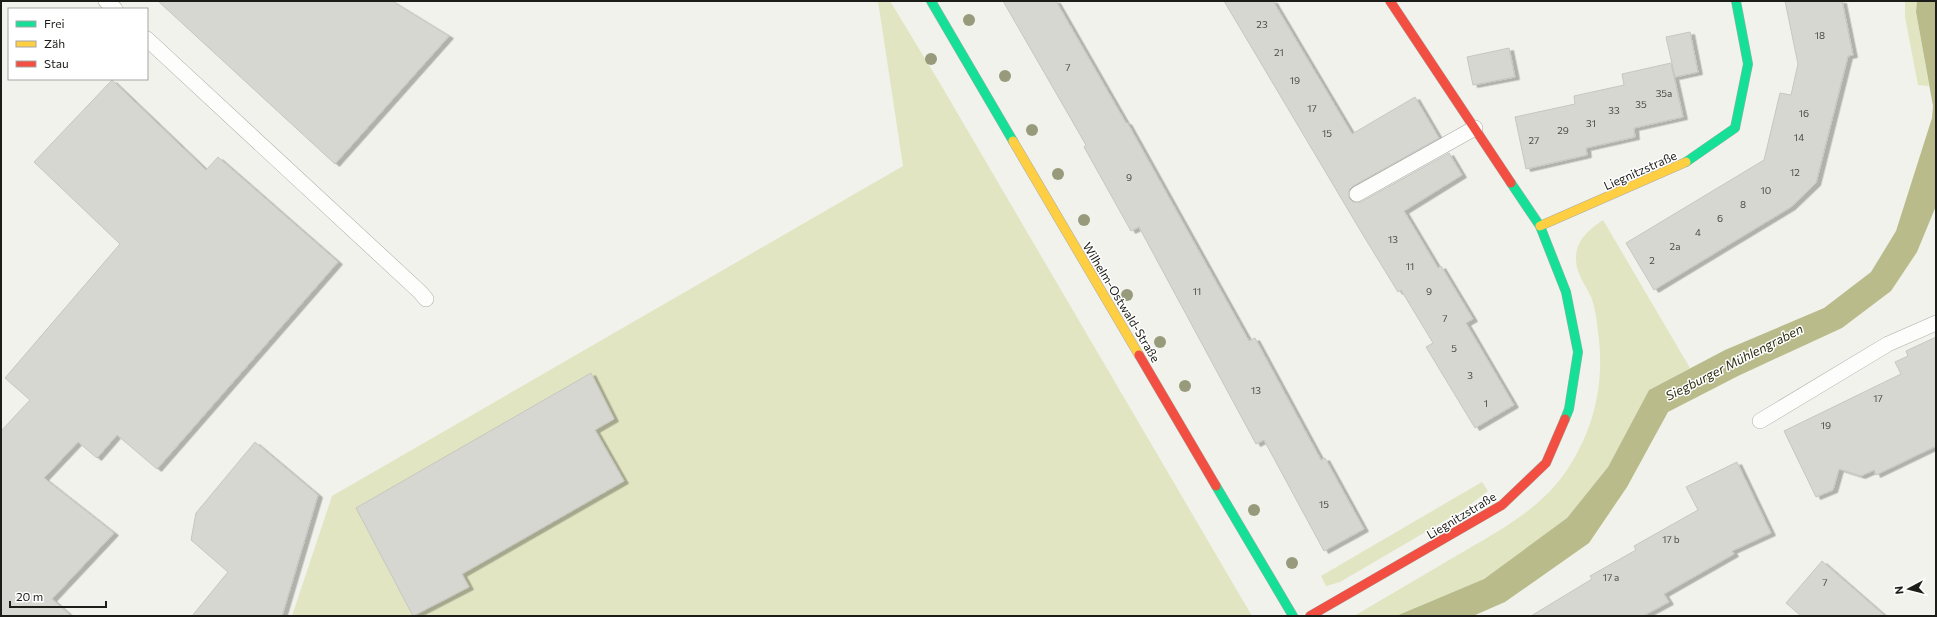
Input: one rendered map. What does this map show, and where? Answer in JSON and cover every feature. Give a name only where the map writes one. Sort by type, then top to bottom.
[{"type":"street","name":"Wilhelm-Ostwald-Straße","points":[[931,1],[1293,616]]},
{"type":"street","name":"Liegnitzstraße","points":[[1310,616],[1502,506],[1546,463],[1569,409],[1578,352],[1566,292],[1540,226],[1390,1]]},
{"type":"street","name":"Liegnitzstraße","points":[[1540,226],[1682,165],[1735,128],[1748,64],[1736,1]]},
{"type":"lane","points":[[106,1],[114,8]]},
{"type":"lane","points":[[148,40],[426,299]]},
{"type":"lane","points":[[1356,194],[1475,128]]},
{"type":"lane","points":[[1760,421],[1888,344],[1936,323]]},
{"type":"shaded area","points":[[878,1],[890,1],[938,80],[1252,616],[292,616],[332,496],[903,166]]},
{"type":"shaded area","points":[[1905,1],[1917,1],[1916,12],[1929,86],[1918,85],[1905,17]]},
{"type":"shaded area","points":[[1603,220],[1690,368],[1649,390],[1608,467],[1567,518],[1484,579],[1396,616],[1354,616],[1517,519],[1544,497],[1567,470],[1585,438],[1591,421],[1596,404],[1600,368],[1600,350],[1595,311],[1592,299],[1577,268],[1576,257],[1581,240],[1593,227]]},
{"type":"shaded area","points":[[1482,482],[1488,491],[1463,510],[1340,582],[1326,586],[1321,576]]},
{"type":"water","name":"Siegburger Mühlengraben","points":[[1917,1],[1936,1],[1936,206],[1917,252],[1891,291],[1842,328],[1738,376],[1668,412],[1627,487],[1589,543],[1505,602],[1473,616],[1396,616],[1484,579],[1567,518],[1608,467],[1649,390],[1725,350],[1824,308],[1871,272],[1896,231],[1932,118],[1933,106],[1916,12]]},
{"type":"building","points":[[158,1],[392,1],[449,36],[335,164]]},
{"type":"building","points":[[1003,1],[1056,1],[1126,123],[1127,122],[1249,341],[1255,338],[1321,460],[1325,458],[1364,529],[1324,551],[1264,440],[1256,444],[1139,227],[1131,231],[1084,147],[1086,145]]},
{"type":"building","points":[[1224,1],[1273,1],[1352,134],[1415,97],[1439,138],[1353,186],[1349,190],[1349,198],[1353,202],[1361,202],[1449,153],[1462,175],[1404,211],[1438,268],[1441,266],[1473,319],[1466,323],[1514,405],[1475,428],[1426,347],[1433,343],[1401,290],[1398,292],[1363,235]]},
{"type":"building","points":[[1785,1],[1842,1],[1853,55],[1848,56],[1816,183],[1791,207],[1654,290],[1626,243],[1764,160],[1780,93],[1791,95],[1798,64]]},
{"type":"building","points":[[1690,32],[1698,72],[1675,77],[1666,37]]},
{"type":"building","points":[[1509,48],[1515,77],[1473,85],[1467,57]]},
{"type":"building","points":[[1671,63],[1683,117],[1634,128],[1635,137],[1586,148],[1587,155],[1526,169],[1515,117],[1575,104],[1574,96],[1624,85],[1622,74]]},
{"type":"building","points":[[112,80],[206,170],[218,157],[338,262],[157,469],[117,435],[97,458],[78,442],[44,478],[114,533],[52,599],[71,616],[1,616],[1,431],[30,400],[5,378],[120,244],[34,162]]},
{"type":"building","points":[[1936,337],[1936,446],[1876,475],[1874,470],[1861,476],[1839,469],[1833,490],[1816,497],[1784,431],[1901,374],[1895,362],[1908,356],[1906,351]]},
{"type":"building","points":[[591,373],[614,419],[595,430],[624,481],[462,574],[469,587],[413,616],[356,508]]},
{"type":"building","points":[[255,442],[318,495],[282,616],[192,616],[228,572],[191,540],[196,513]]},
{"type":"building","points":[[1737,462],[1771,533],[1732,551],[1734,554],[1664,594],[1669,602],[1643,616],[1531,616],[1592,579],[1590,576],[1636,550],[1634,546],[1698,510],[1686,487]]},
{"type":"building","points":[[1822,561],[1885,616],[1801,616],[1786,603]]},
{"type":"traffic: fast","points":[[931,1],[1013,141]]},
{"type":"traffic: fast","points":[[1686,162],[1735,128],[1748,64],[1736,1]]},
{"type":"traffic: fast","points":[[1511,183],[1540,226],[1566,292],[1578,352],[1569,409],[1565,419]]},
{"type":"traffic: fast","points":[[1216,486],[1293,616]]},
{"type":"traffic: slow","points":[[1013,141],[1139,355]]},
{"type":"traffic: slow","points":[[1540,226],[1686,162]]},
{"type":"traffic: jam","points":[[1390,1],[1511,183]]},
{"type":"traffic: jam","points":[[1139,355],[1216,486]]},
{"type":"traffic: jam","points":[[1310,616],[1502,505],[1546,463],[1565,419]]}]
